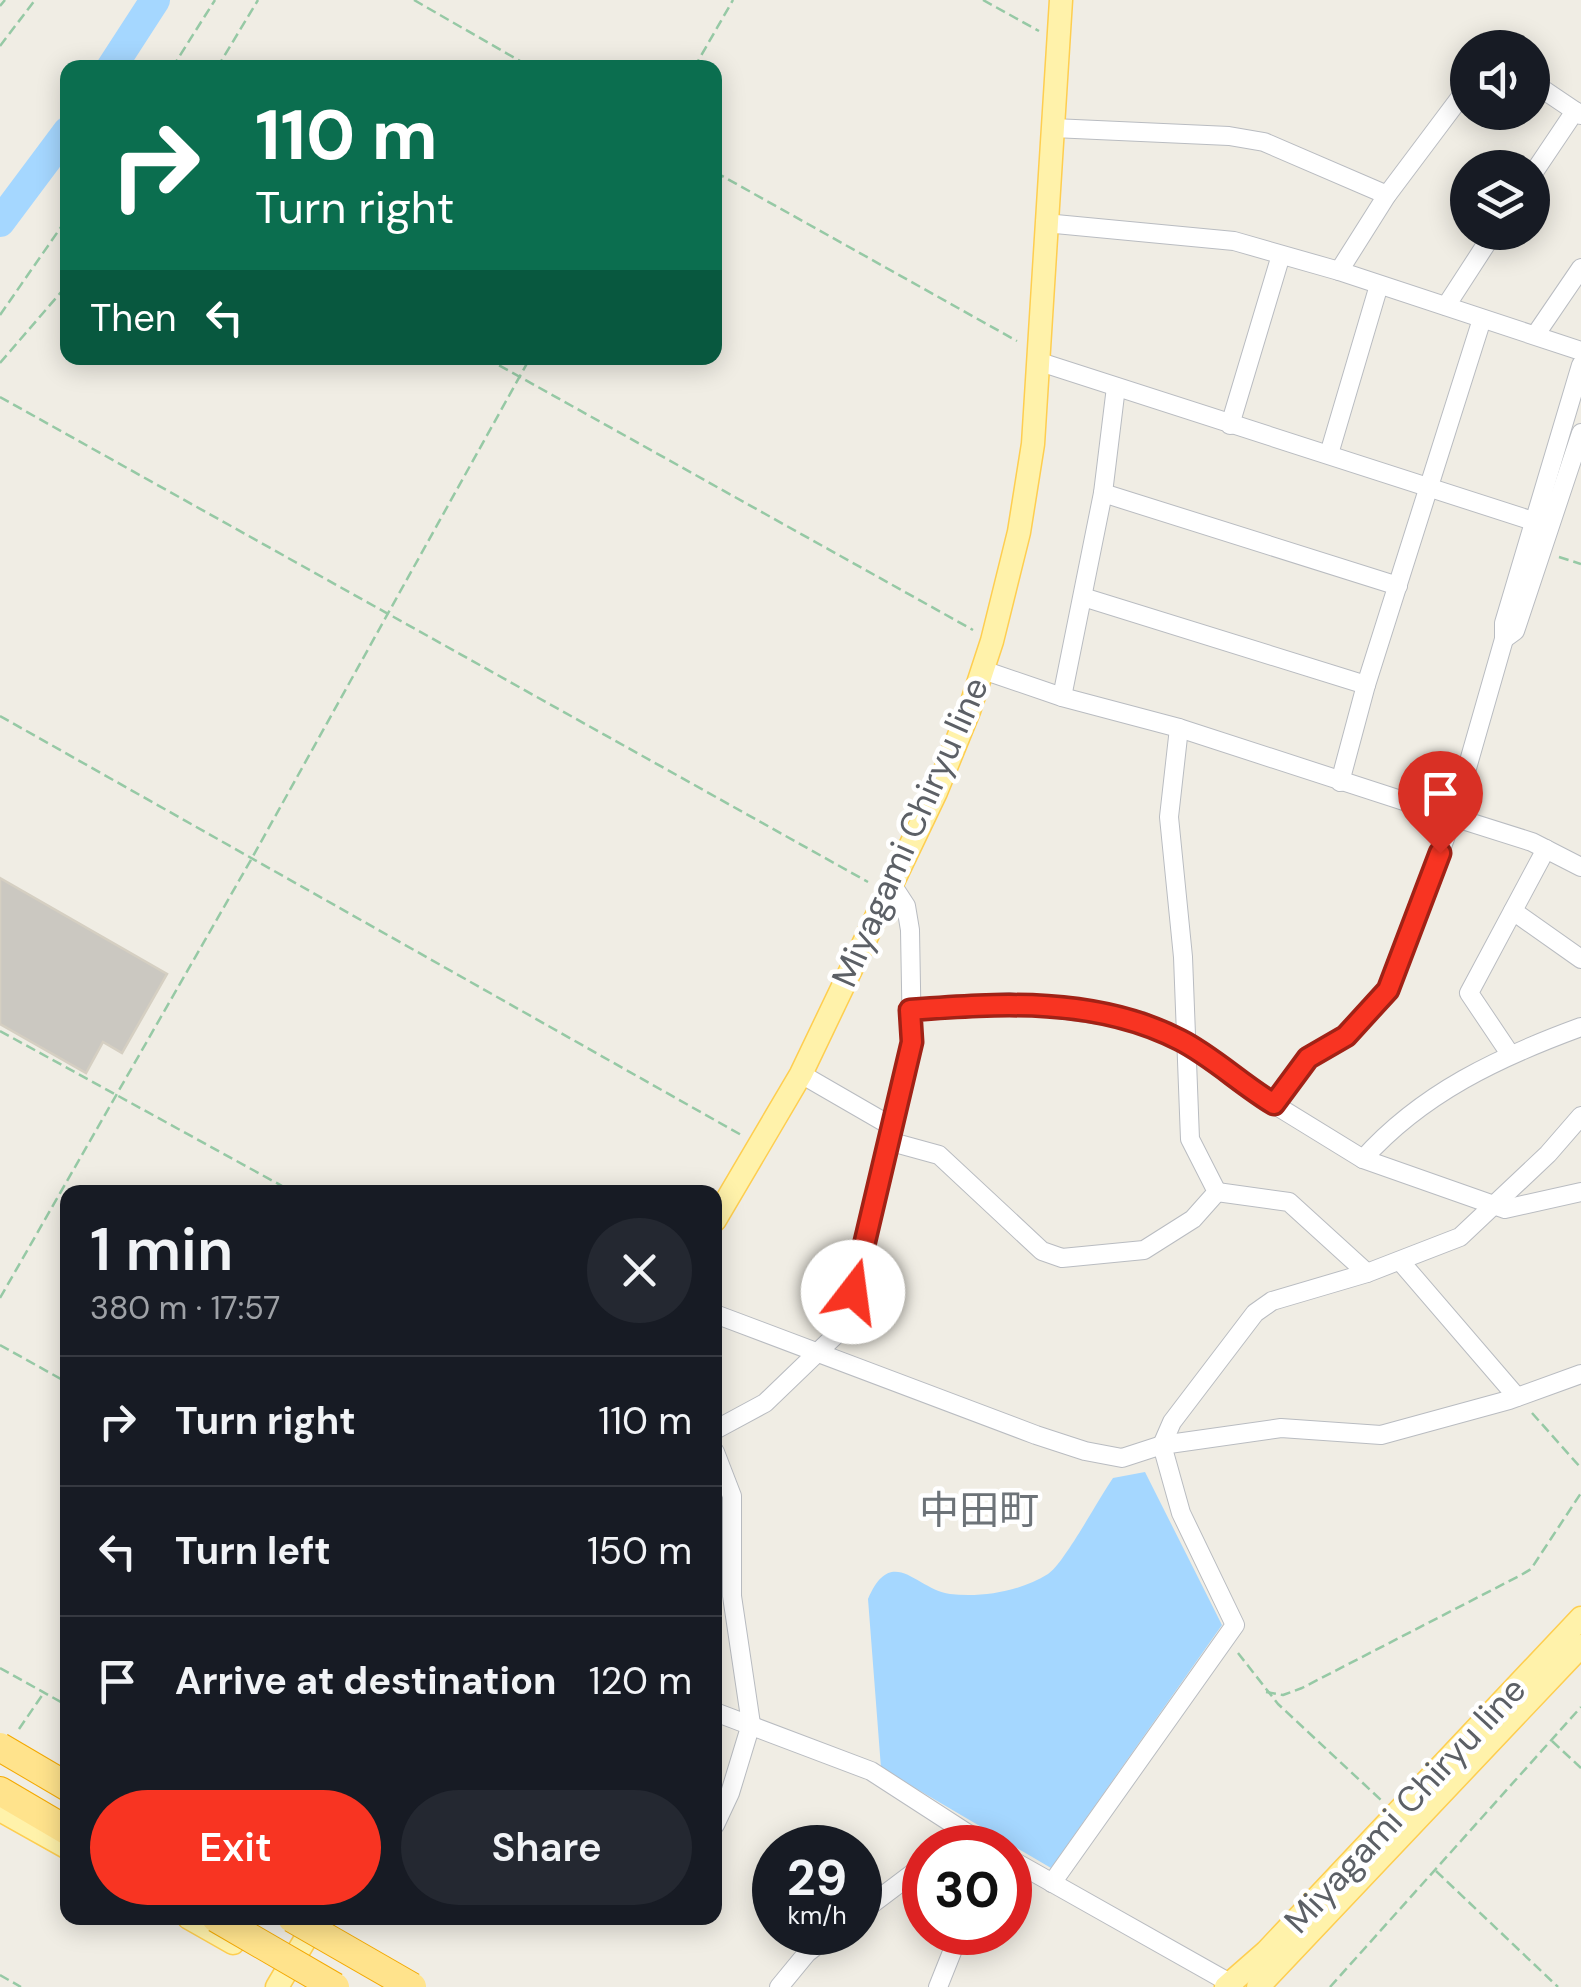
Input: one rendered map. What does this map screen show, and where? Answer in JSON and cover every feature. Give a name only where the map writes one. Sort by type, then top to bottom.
[{"type":"highway","points":[[4,1750],[60,1782]]},
{"type":"highway","points":[[0,1792],[60,1826]]},
{"type":"highway","points":[[228,1925],[335,1987]]},
{"type":"highway","points":[[308,1925],[412,1987]]},
{"type":"main road","name":"Miyagami Chiryu line","points":[[722,1208],[801,1074],[936,792],[992,641],[1019,532],[1032,444],[1061,0]]},
{"type":"main road","name":"Miyagami Chiryu line","points":[[1228,1985],[1266,1952],[1581,1618]]},
{"type":"main road","name":"Miyagami Chiryu line","points":[[1258,1987],[1581,1646]]},
{"type":"main road","points":[[4,1750],[60,1794]]},
{"type":"main road","points":[[0,1810],[60,1844]]},
{"type":"main road","points":[[198,1925],[282,1981],[308,1987]]},
{"type":"main road","points":[[282,1981],[306,1925]]},
{"type":"main road","points":[[307,1925],[393,1987]]},
{"type":"street","points":[[1550,94],[1578,113],[1550,151]]},
{"type":"street","points":[[1339,271],[1387,195],[1450,112]]},
{"type":"street","points":[[1053,128],[1229,136],[1264,142],[1387,195]]},
{"type":"street","points":[[1046,223],[1234,241],[1339,271],[1581,351]]},
{"type":"street","points":[[1446,306],[1482,250]]},
{"type":"street","points":[[1230,425],[1281,254]]},
{"type":"street","points":[[1536,334],[1581,268]]},
{"type":"street","points":[[1329,454],[1380,286]]},
{"type":"street","points":[[1340,782],[1366,685],[1482,318]]},
{"type":"street","points":[[1040,362],[1533,521]]},
{"type":"street","points":[[1274,1104],[1308,1058],[1346,1036],[1388,990],[1453,816],[1504,639],[1504,623],[1581,365]]},
{"type":"street","points":[[1062,697],[1104,493],[1116,387]]},
{"type":"street","points":[[1504,639],[1514,631],[1544,552],[1581,433]]},
{"type":"street","points":[[1104,493],[1398,586]]},
{"type":"street","points":[[1082,597],[1366,685]]},
{"type":"street","points":[[983,670],[1453,816],[1546,849],[1581,867]]},
{"type":"street","points":[[1179,728],[1169,817],[1184,957],[1190,1139],[1217,1192]]},
{"type":"street","points":[[1510,1054],[1469,993],[1546,849]]},
{"type":"street","points":[[722,1426],[766,1403],[844,1327],[912,1042],[910,930],[906,906],[889,888]]},
{"type":"street","points":[[1512,911],[1581,959]]},
{"type":"street","points":[[910,1010],[1009,1002],[1142,1021],[1185,1042],[1241,1084],[1363,1159],[1505,1209],[1581,1192]]},
{"type":"street","points":[[1363,1159],[1406,1116],[1490,1063],[1581,1027]]},
{"type":"street","points":[[801,1074],[890,1134],[938,1155],[1042,1251],[1062,1258],[1144,1250],[1193,1219],[1217,1192]]},
{"type":"street","points":[[1052,1883],[1234,1625],[1181,1513],[1162,1445],[1172,1422],[1255,1313],[1282,1297],[1367,1273],[1460,1237],[1581,1116]]},
{"type":"street","points":[[1217,1192],[1289,1202],[1367,1273]]},
{"type":"street","points":[[1400,1261],[1517,1397]]},
{"type":"street","points":[[722,1317],[1084,1451],[1122,1458],[1162,1445],[1281,1428],[1381,1436],[1517,1397],[1581,1374]]},
{"type":"street","points":[[722,1470],[732,1496],[732,1596],[751,1724],[722,1810]]},
{"type":"street","points":[[722,1714],[871,1771],[953,1825]]},
{"type":"street","points":[[1032,1872],[1228,1985]]},
{"type":"street","points":[[882,1896],[902,1881]]},
{"type":"street","points":[[780,1987],[805,1955]]},
{"type":"street","points":[[938,1987],[951,1955]]},
{"type":"path","points":[[0,6],[5,0]]},
{"type":"path","points":[[0,46],[35,0]]},
{"type":"path","points":[[177,60],[215,0]]},
{"type":"path","points":[[222,60],[258,0]]},
{"type":"path","points":[[414,0],[518,60]]},
{"type":"path","points":[[699,60],[733,0]]},
{"type":"path","points":[[984,0],[1057,40]]},
{"type":"path","points":[[722,176],[1023,344],[1040,362]]},
{"type":"path","points":[[0,315],[60,228]]},
{"type":"path","points":[[0,363],[60,293]]},
{"type":"path","points":[[499,365],[992,641]]},
{"type":"path","points":[[64,1185],[252,858],[526,365]]},
{"type":"path","points":[[0,396],[387,614],[889,888]]},
{"type":"path","points":[[1544,552],[1581,564]]},
{"type":"path","points":[[0,716],[758,1144]]},
{"type":"path","points":[[0,1031],[280,1185]]},
{"type":"path","points":[[0,1298],[60,1192]]},
{"type":"path","points":[[0,1345],[60,1379]]},
{"type":"path","points":[[1517,1397],[1581,1468]]},
{"type":"path","points":[[1266,1692],[1283,1695],[1302,1688],[1521,1575],[1531,1568],[1581,1494]]},
{"type":"path","points":[[1226,1637],[1266,1692],[1376,1794],[1395,1817]]},
{"type":"path","points":[[0,1668],[60,1702]]},
{"type":"path","points":[[4,1750],[44,1693]]},
{"type":"path","points":[[1330,1987],[1581,1706]]},
{"type":"path","points":[[1551,1740],[1581,1768]]},
{"type":"path","points":[[1436,1870],[1558,1987]]},
{"type":"path","points":[[0,1975],[21,1987]]},
{"type":"water","points":[[1145,1472],[1222,1625],[1051,1868],[1032,1857],[1032,1825],[978,1825],[881,1768],[868,1599],[886,1574],[896,1572],[938,1591],[962,1595],[1001,1592],[1037,1580],[1063,1558],[1113,1478]]},
{"type":"building","points":[[0,878],[167,974],[122,1053],[103,1042],[86,1073],[0,1024]]},
{"type":"waterway","points":[[116,60],[155,0]]},
{"type":"waterway","points":[[0,222],[60,142]]},
{"type":"district","name":"中田町","points":[[979,1510]]},
{"type":"route","points":[[853,1292],[912,1042],[910,1010],[1009,1002],[1142,1021],[1185,1042],[1274,1104],[1308,1058],[1346,1036],[1388,990],[1440,853]]}]
